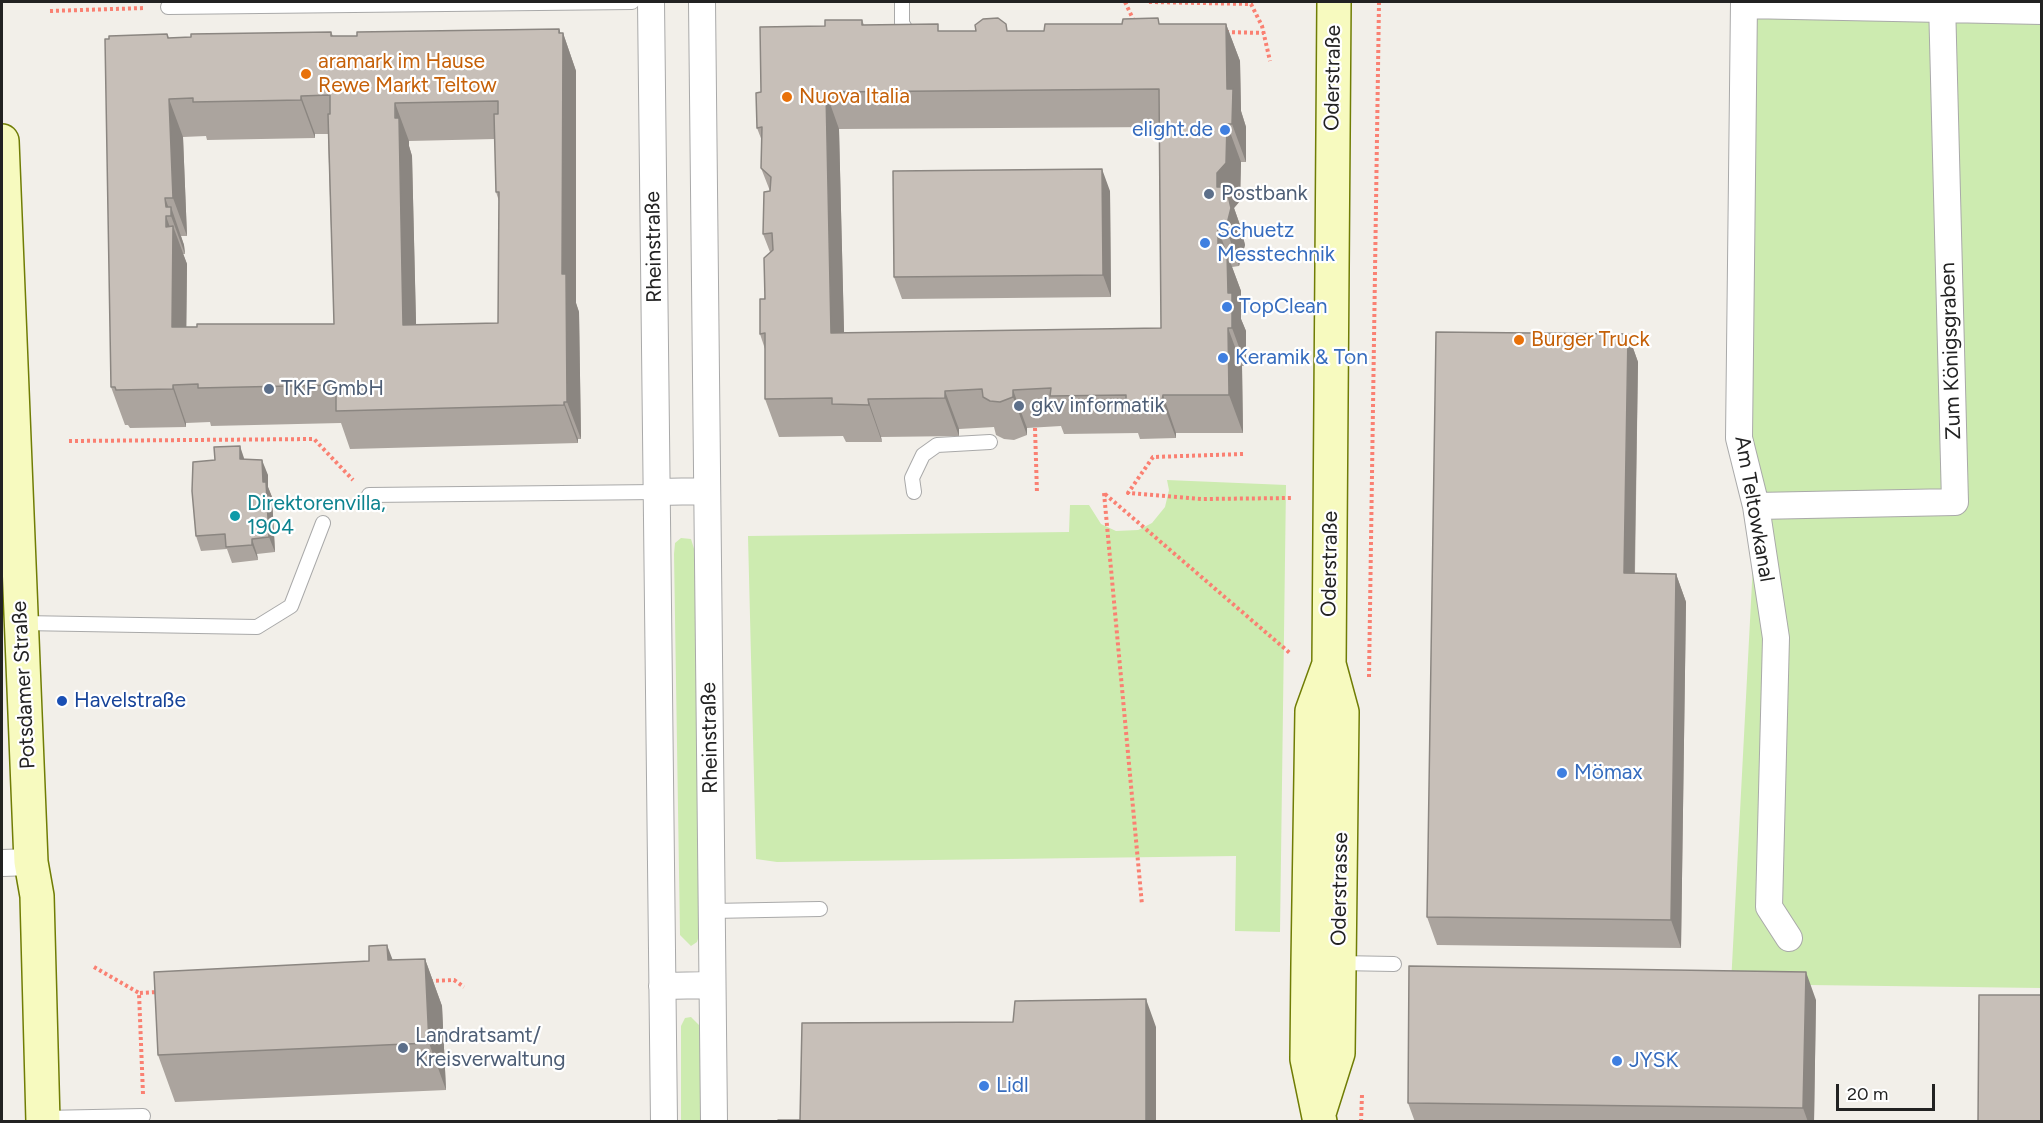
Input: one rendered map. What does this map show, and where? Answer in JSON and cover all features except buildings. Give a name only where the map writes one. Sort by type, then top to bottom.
[{"type":"main road","name":"Oderstraße","points":[[1320,1117],[1307,1059],[1315,964],[1312,711],[1329,664],[1334,2]]},
{"type":"main road","name":"Potsdamer Straße","points":[[2,141],[8,449],[21,623],[16,862],[37,896],[43,1120]]},
{"type":"street","name":"Rheinstraße","points":[[651,2],[664,1122]]},
{"type":"street","name":"Rheinstraße","points":[[702,2],[714,1122]]},
{"type":"street","points":[[1744,3],[1942,6],[2042,11]]},
{"type":"street","name":"Am Teltowkanal","points":[[1744,3],[1739,438],[1756,506],[1776,638],[1769,908],[1789,938]]},
{"type":"street","name":"Zum Königsgraben","points":[[1756,506],[1955,502],[1942,6]]},
{"type":"street","points":[[657,492],[707,491]]},
{"type":"street","points":[[662,986],[712,985]]},
{"type":"lane","points":[[168,7],[632,2]]},
{"type":"lane","points":[[902,2],[902,23],[914,42],[924,48]]},
{"type":"lane","points":[[914,492],[912,478],[923,455],[938,445],[990,442]]},
{"type":"lane","points":[[369,495],[657,492]]},
{"type":"lane","points":[[21,623],[257,627],[291,606],[323,523]]},
{"type":"lane","points":[[711,911],[820,909]]},
{"type":"lane","points":[[1315,964],[1394,964]]},
{"type":"lane","points":[[43,1120],[143,1116]]},
{"type":"path","points":[[1125,2],[1140,32]]},
{"type":"path","points":[[1149,2],[1251,4],[1264,33],[1270,61]]},
{"type":"path","points":[[1369,686],[1380,2]]},
{"type":"path","points":[[50,11],[168,7]]},
{"type":"path","points":[[1221,32],[1264,33]]},
{"type":"path","points":[[1035,428],[1037,493]]},
{"type":"path","points":[[69,441],[314,440],[369,495]]},
{"type":"path","points":[[1243,453],[1153,457],[1128,493],[1202,500],[1293,498]]},
{"type":"path","points":[[1142,906],[1104,493],[1291,654]]},
{"type":"path","points":[[94,967],[139,993],[162,992]]},
{"type":"path","points":[[425,982],[454,980],[464,987]]},
{"type":"path","points":[[139,993],[143,1116]]},
{"type":"path","points":[[1361,1122],[1362,1088]]},
{"type":"green space","points":[[1744,5],[2041,11],[2041,988],[1731,984],[1756,506],[1739,438]]},
{"type":"green space","points":[[1167,480],[1286,485],[1280,932],[1235,931],[1236,856],[777,862],[756,859],[748,536],[1069,532],[1070,505],[1089,505],[1101,524],[1116,531],[1138,530],[1152,523],[1165,507],[1169,490]]},
{"type":"green space","points":[[681,538],[691,539],[696,555],[699,936],[697,942],[691,946],[680,935],[674,554],[675,543]]},
{"type":"green space","points":[[691,1017],[700,1026],[700,1121],[681,1121],[681,1026],[685,1018]]},
{"type":"place","name":"aramark im Hause Rewe Markt Teltow","points":[[306,74]]},
{"type":"place","name":"Nuova Italia","points":[[787,97]]},
{"type":"place","name":"elight.de","points":[[1225,130]]},
{"type":"place","name":"Postbank","points":[[1209,194]]},
{"type":"place","name":"Schuetz Messtechnik","points":[[1205,243]]},
{"type":"place","name":"TopClean","points":[[1227,307]]},
{"type":"place","name":"Burger Truck","points":[[1519,340]]},
{"type":"place","name":"Keramik & Ton","points":[[1223,358]]},
{"type":"place","name":"TKF GmbH","points":[[269,389]]},
{"type":"place","name":"gkv informatik","points":[[1019,406]]},
{"type":"place","name":"Direktorenvilla, 1904","points":[[235,516]]},
{"type":"place","name":"Havelstraße","points":[[62,701]]},
{"type":"place","name":"Mömax","points":[[1562,773]]},
{"type":"place","name":"Landratsamt/ Kreisverwaltung","points":[[403,1048]]},
{"type":"place","name":"JYSK","points":[[1617,1061]]},
{"type":"place","name":"Lidl","points":[[984,1086]]}]
